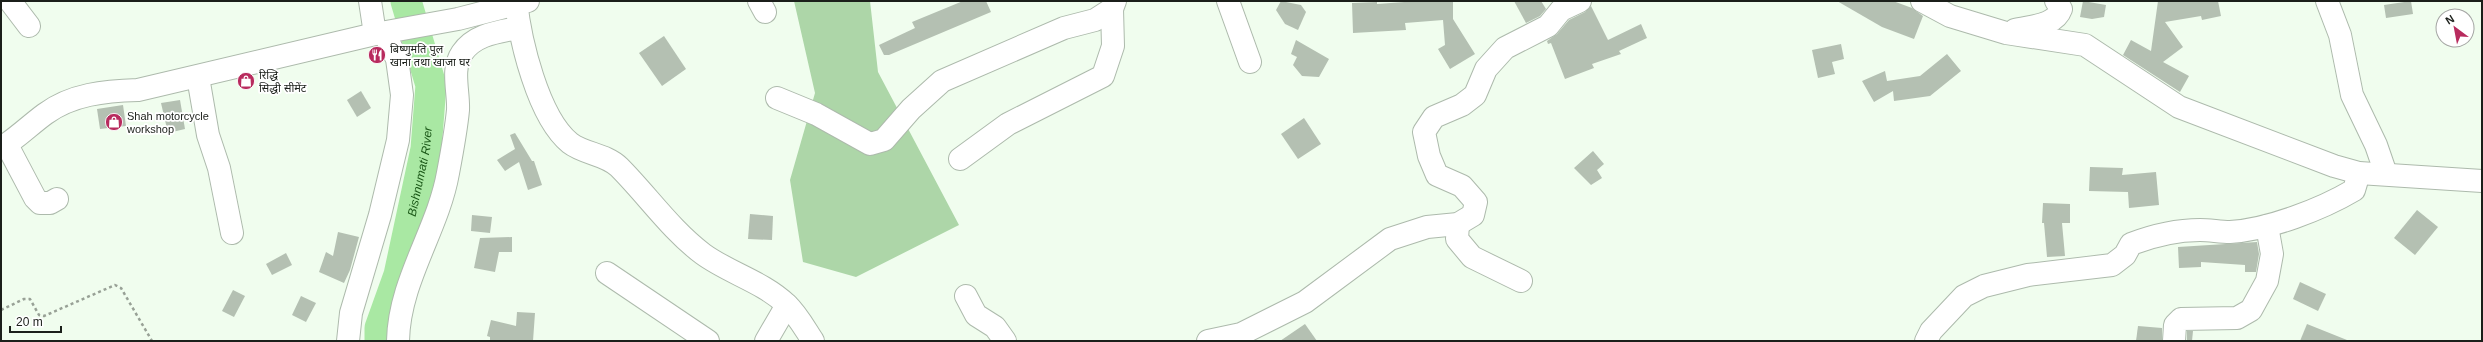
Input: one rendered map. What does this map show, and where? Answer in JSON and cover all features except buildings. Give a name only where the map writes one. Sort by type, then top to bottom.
[{"type":"street","points":[[10,1],[28,26]]},
{"type":"street","points":[[348,341],[351,313],[380,215],[398,140],[402,95],[397,59],[370,1]]},
{"type":"street","points":[[1228,1],[1250,62]]},
{"type":"street","points":[[1208,341],[1242,337],[1305,302],[1390,239],[1427,227],[1458,224],[1473,215],[1476,202],[1462,186],[1437,175],[1429,156],[1424,132],[1434,117],[1462,105],[1475,95],[1486,69],[1505,48],[1548,26],[1561,10],[1580,1]]},
{"type":"street","points":[[1922,1],[1950,16],[2006,33],[2085,45],[2179,107],[2316,160],[2359,173],[2482,181]]},
{"type":"street","points":[[2006,33],[2052,21],[2058,17],[2061,9],[2056,1]]},
{"type":"street","points":[[2327,1],[2340,35],[2352,95],[2376,145],[2386,174]]},
{"type":"street","points":[[57,199],[50,203],[40,203],[35,198],[4,146],[45,113],[66,102],[103,91],[138,90],[198,77],[386,33],[458,19],[520,2],[518,28],[548,117],[558,131],[571,144],[615,164],[684,237],[704,254],[763,287],[786,304],[813,341]]},
{"type":"street","points":[[777,98],[816,114],[870,144],[884,140],[911,109],[942,81],[1064,28],[1095,20],[1114,5]]},
{"type":"street","points":[[960,159],[1008,124],[1103,76],[1113,46],[1114,5]]},
{"type":"street","points":[[398,341],[398,324],[406,294],[446,186],[458,109],[456,71],[462,53],[484,34],[518,28]]},
{"type":"street","points":[[198,77],[208,135],[219,168],[232,233]]},
{"type":"street","points":[[1926,341],[1931,331],[1964,296],[1984,286],[2028,274],[2112,265],[2125,255],[2131,244],[2152,236],[2199,230],[2230,232],[2267,226],[2334,202],[2354,190],[2359,173]]},
{"type":"street","points":[[1458,224],[1457,239],[1472,257],[1520,281]]},
{"type":"street","points":[[2174,341],[2175,325],[2181,319],[2237,318],[2251,310],[2267,282],[2272,254],[2267,226]]},
{"type":"street","points":[[607,273],[708,341]]},
{"type":"street","points":[[966,296],[976,315],[995,327],[1005,341]]},
{"type":"street","points":[[766,341],[786,304]]},
{"type":"path","points":[[1,310],[24,298],[30,299],[39,315],[44,316],[115,285],[121,288],[152,341]]},
{"type":"green space","points":[[794,1],[870,1],[878,72],[959,225],[856,277],[803,262],[790,180],[815,93]]},
{"type":"waterway","name":"Bishnumati River","points":[[380,341],[380,328],[399,275],[426,149],[431,85],[406,1]]},
{"type":"place","name":"बिष्णुमति पुल खाना तथा खाजा घर","points":[[377,55]]},
{"type":"place","name":"रिद्धि सिद्धी सीमेंट","points":[[246,81]]},
{"type":"place","name":"Shah motorcycle workshop","points":[[114,122]]}]
